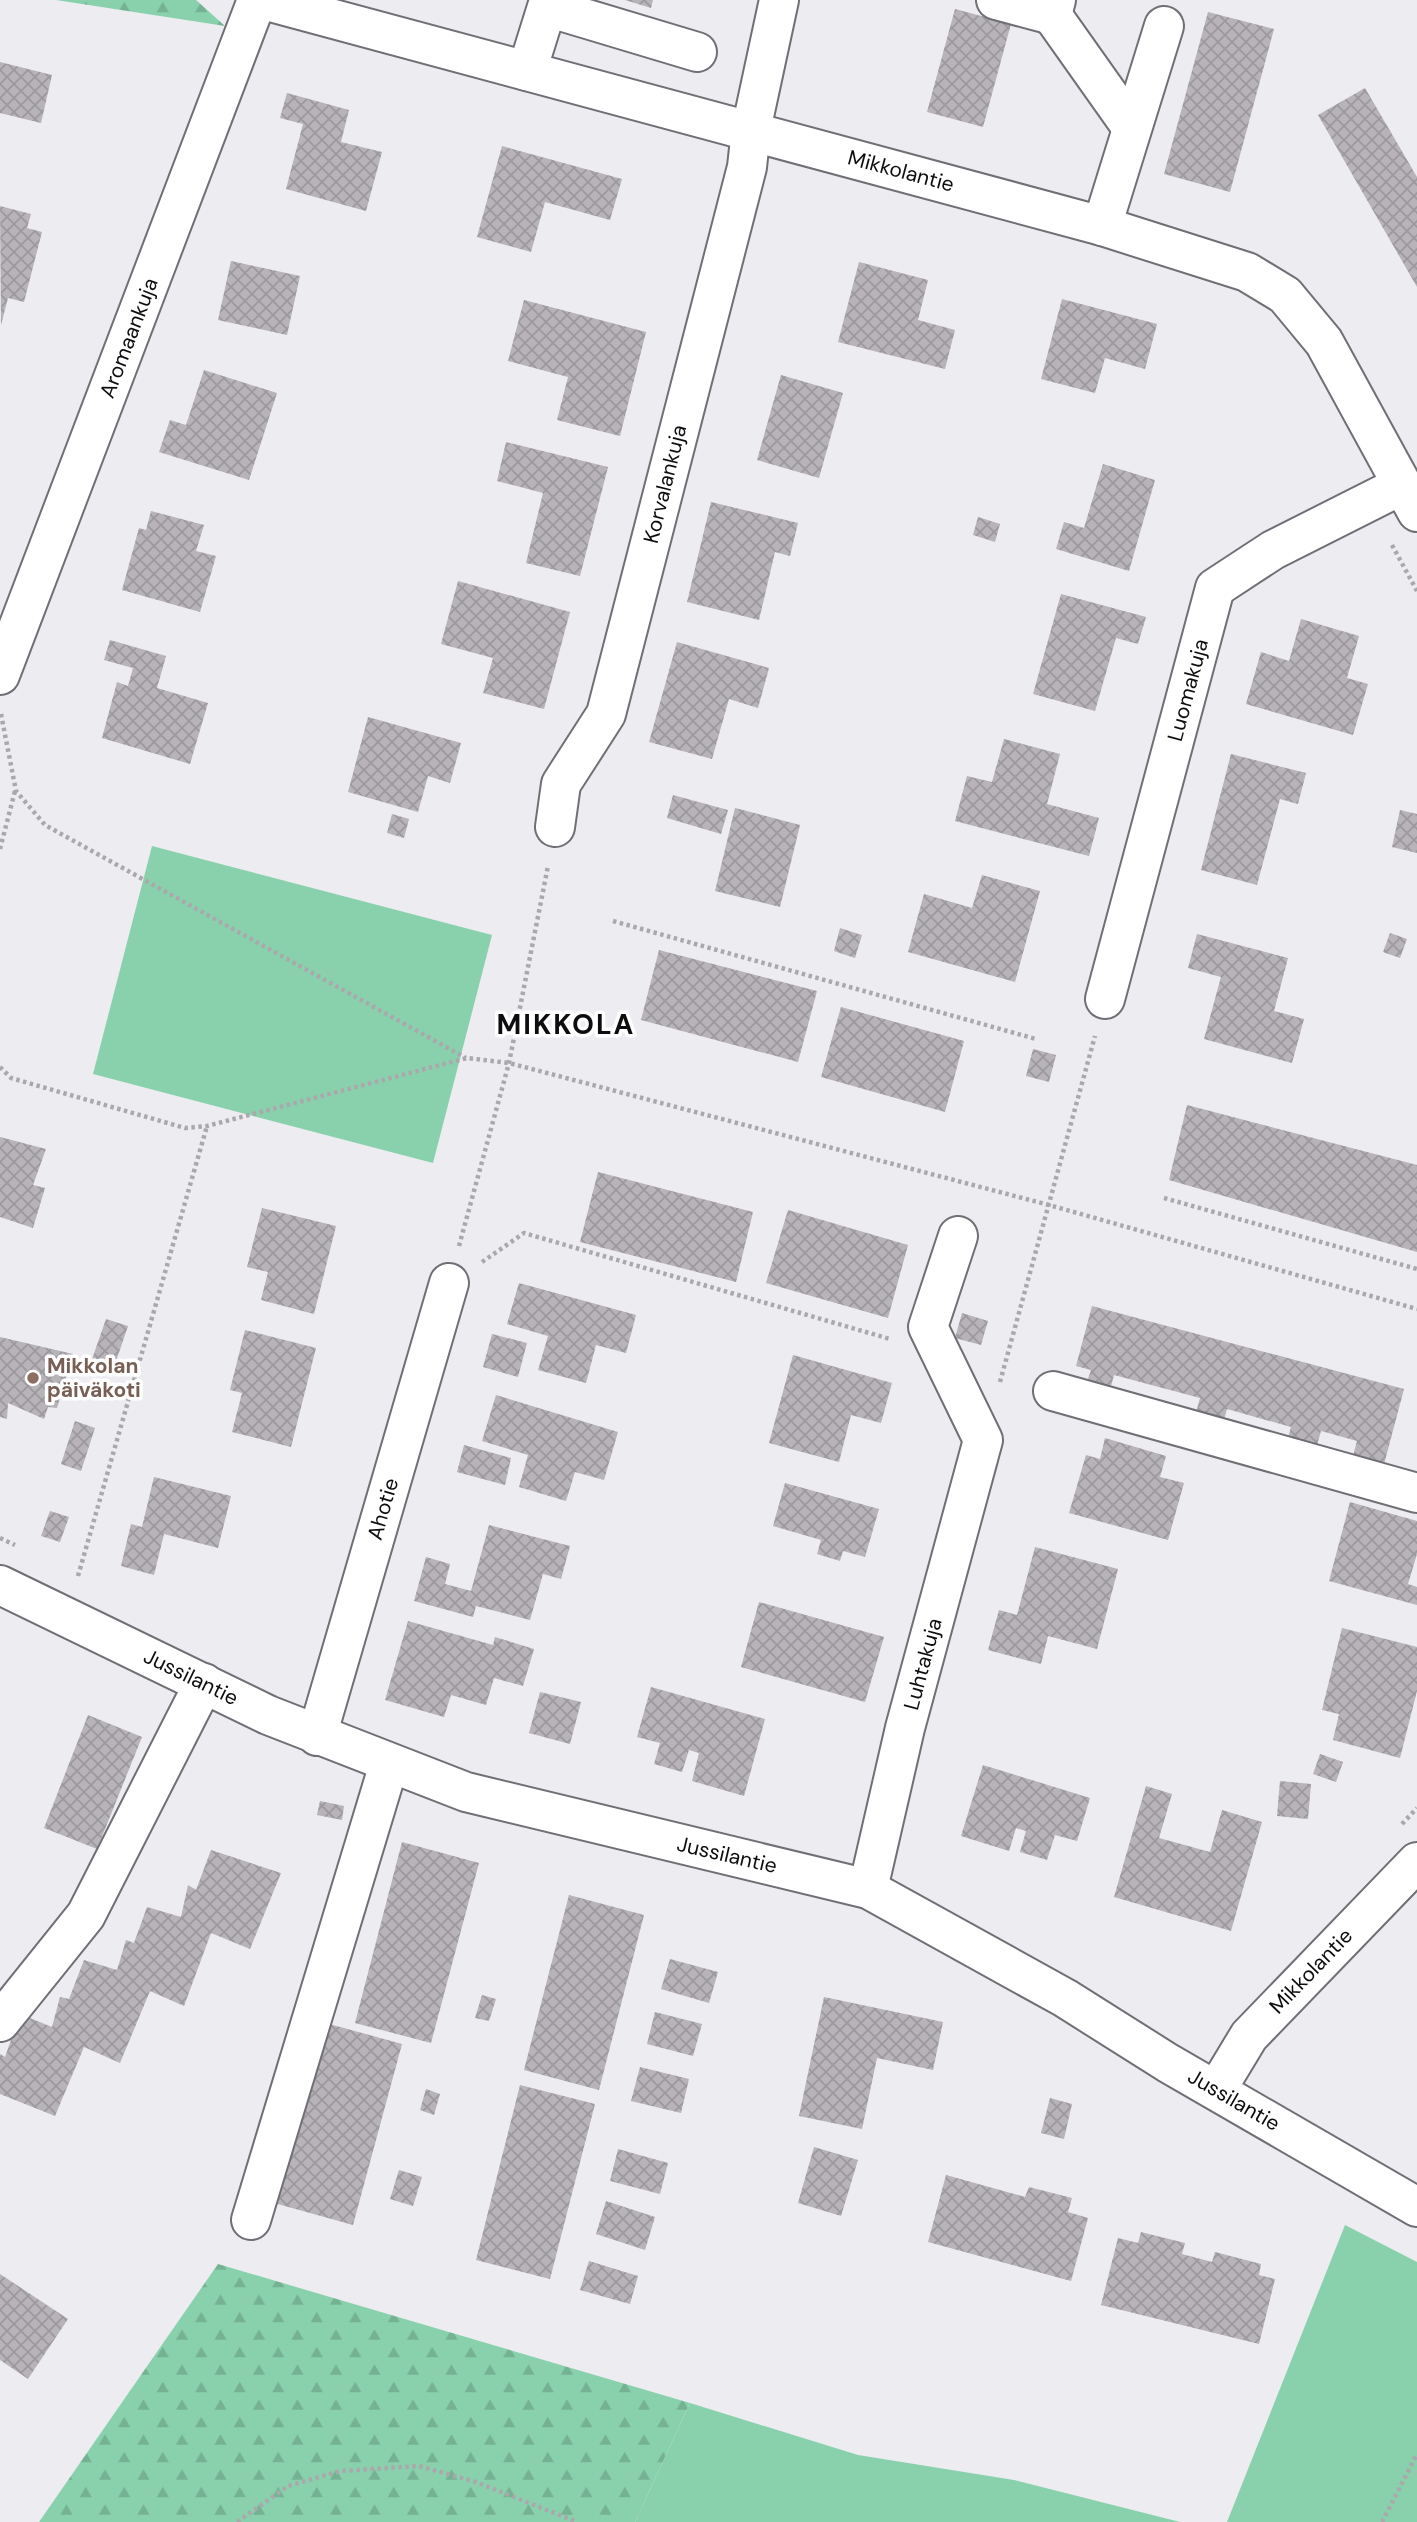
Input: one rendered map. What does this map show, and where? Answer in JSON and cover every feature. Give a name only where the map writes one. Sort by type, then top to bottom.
[{"type":"street","name":"Mikkolantie","points":[[260,0],[1102,226],[1247,272],[1285,295],[1324,342],[1396,500]]},
{"type":"street","name":"Aromaankuja","points":[[0,675],[260,0]]},
{"type":"street","name":"Korvalankuja","points":[[555,827],[561,784],[606,714],[747,167],[751,131],[779,0]]},
{"type":"street","points":[[996,0],[1054,8],[1132,128]]},
{"type":"street","points":[[527,71],[548,4],[697,52]]},
{"type":"street","points":[[1102,226],[1164,26]]},
{"type":"street","name":"Luomakuja","points":[[1105,999],[1215,588],[1273,550],[1396,500]]},
{"type":"street","points":[[958,1236],[928,1327],[984,1440]]},
{"type":"street","name":"Ahotie","points":[[317,1736],[449,1283]]},
{"type":"street","points":[[1053,1391],[1417,1493]]},
{"type":"street","name":"Luhtakuja","points":[[868,1889],[905,1728],[984,1440]]},
{"type":"street","name":"Jussilantie","points":[[0,1585],[268,1715],[466,1792],[868,1889],[1065,1998],[1168,2063],[1417,2207]]},
{"type":"street","points":[[0,2022],[86,1915],[204,1683]]},
{"type":"street","points":[[251,2220],[389,1764]]},
{"type":"street","name":"Mikkolantie","points":[[1217,2090],[1249,2036],[1417,1862]]},
{"type":"path","points":[[1396,500],[1417,591]]},
{"type":"path","points":[[0,709],[16,791],[0,849]]},
{"type":"path","points":[[16,791],[45,825],[467,1058]]},
{"type":"path","points":[[449,1283],[509,1063],[555,827]]},
{"type":"path","points":[[613,921],[1036,1039]]},
{"type":"path","points":[[984,1440],[1105,999]]},
{"type":"path","points":[[0,1067],[10,1078],[185,1128],[207,1126],[467,1058],[509,1063],[1049,1205],[1417,1309]]},
{"type":"path","points":[[78,1576],[207,1126]]},
{"type":"path","points":[[1164,1198],[1417,1269]]},
{"type":"path","points":[[449,1283],[524,1233],[941,1354]]},
{"type":"path","points":[[1382,2522],[1417,2454]]},
{"type":"path","points":[[237,2522],[288,2486],[340,2471],[419,2466],[476,2482],[576,2522]]},
{"type":"green space","points":[[56,0],[196,0],[225,26]]},
{"type":"green space","points":[[152,846],[492,935],[433,1163],[93,1074]]},
{"type":"green space","points":[[1345,2225],[1417,2262],[1417,2522],[1227,2522]]},
{"type":"green space","points":[[218,2264],[690,2403],[635,2522],[39,2522]]},
{"type":"green space","points":[[690,2403],[858,2455],[1014,2480],[1180,2522],[635,2522]]},
{"type":"building","points":[[625,0],[653,0],[651,8]]},
{"type":"building","points":[[955,9],[1011,24],[983,127],[927,112]]},
{"type":"building","points":[[1208,12],[1274,29],[1230,192],[1164,174]]},
{"type":"building","points":[[0,62],[52,75],[41,123],[0,113]]},
{"type":"building","points":[[1365,88],[1417,177],[1417,287],[1318,115]]},
{"type":"building","points":[[287,93],[349,110],[341,142],[382,152],[366,211],[286,189],[303,124],[280,118]]},
{"type":"building","points":[[502,146],[622,179],[610,220],[545,202],[531,252],[477,237]]},
{"type":"building","points":[[0,206],[31,214],[27,228],[42,232],[24,302],[8,298],[1,325]]},
{"type":"building","points":[[231,261],[300,276],[287,335],[218,320]]},
{"type":"building","points":[[859,262],[928,280],[918,320],[955,330],[945,369],[838,342]]},
{"type":"building","points":[[1062,299],[1157,324],[1145,369],[1105,358],[1095,393],[1041,379]]},
{"type":"building","points":[[524,300],[646,332],[620,436],[557,420],[568,377],[508,361]]},
{"type":"building","points":[[204,370],[277,393],[249,480],[159,452],[170,420],[186,425]]},
{"type":"building","points":[[781,375],[843,393],[819,478],[757,460]]},
{"type":"building","points":[[506,442],[608,467],[580,576],[526,563],[543,493],[497,481]]},
{"type":"building","points":[[1103,464],[1155,480],[1129,571],[1056,549],[1064,522],[1084,528]]},
{"type":"building","points":[[711,502],[798,523],[790,556],[775,552],[759,620],[687,602]]},
{"type":"building","points":[[151,511],[204,525],[196,551],[216,556],[200,612],[122,590],[139,528],[146,530]]},
{"type":"building","points":[[978,517],[1000,524],[995,542],[973,535]]},
{"type":"building","points":[[458,581],[570,612],[544,709],[483,693],[493,658],[441,644]]},
{"type":"building","points":[[1061,594],[1146,617],[1138,644],[1116,638],[1095,711],[1033,694]]},
{"type":"building","points":[[1301,619],[1359,636],[1347,678],[1368,684],[1353,735],[1246,704],[1261,652],[1289,661]]},
{"type":"building","points":[[110,640],[166,656],[157,688],[208,703],[190,764],[102,738],[117,682],[128,686],[133,668],[104,660]]},
{"type":"building","points":[[677,642],[769,668],[758,708],[729,699],[712,759],[649,742]]},
{"type":"building","points":[[368,717],[461,743],[450,783],[428,776],[418,812],[348,792]]},
{"type":"building","points":[[1004,739],[1060,754],[1047,804],[1099,818],[1089,856],[955,821],[967,776],[992,782]]},
{"type":"building","points":[[1231,754],[1306,773],[1298,804],[1280,799],[1257,885],[1201,870]]},
{"type":"building","points":[[673,795],[728,810],[721,834],[667,818]]},
{"type":"building","points":[[735,808],[800,825],[780,907],[715,891]]},
{"type":"building","points":[[1400,810],[1417,814],[1417,853],[1392,847]]},
{"type":"building","points":[[392,814],[409,819],[404,838],[387,833]]},
{"type":"building","points":[[982,875],[1040,891],[1015,982],[908,952],[924,894],[972,908]]},
{"type":"building","points":[[840,928],[862,935],[855,958],[834,951]]},
{"type":"building","points":[[1390,933],[1407,939],[1400,958],[1383,952]]},
{"type":"building","points":[[1197,934],[1288,958],[1274,1011],[1304,1019],[1292,1063],[1204,1039],[1221,977],[1188,968]]},
{"type":"building","points":[[659,950],[817,991],[798,1062],[641,1020]]},
{"type":"building","points":[[841,1007],[964,1041],[945,1112],[821,1077]]},
{"type":"building","points":[[1033,1049],[1056,1055],[1049,1082],[1026,1076]]},
{"type":"building","points":[[1187,1105],[1417,1165],[1417,1252],[1169,1180]]},
{"type":"building","points":[[0,1137],[46,1149],[33,1185],[45,1188],[33,1228],[0,1217]]},
{"type":"building","points":[[598,1172],[753,1212],[736,1282],[580,1242]]},
{"type":"building","points":[[262,1208],[336,1226],[314,1314],[261,1300],[268,1272],[247,1267]]},
{"type":"building","points":[[788,1210],[908,1245],[888,1318],[766,1283]]},
{"type":"building","points":[[519,1283],[636,1315],[626,1353],[596,1345],[586,1383],[538,1370],[548,1336],[507,1324]]},
{"type":"building","points":[[1092,1306],[1404,1389],[1383,1468],[1352,1460],[1357,1441],[1321,1431],[1315,1452],[1286,1445],[1291,1427],[1227,1409],[1222,1427],[1194,1420],[1200,1398],[1114,1375],[1109,1394],[1085,1388],[1091,1370],[1076,1366]]},
{"type":"building","points":[[962,1313],[988,1321],[981,1345],[955,1338]]},
{"type":"building","points":[[106,1319],[128,1326],[113,1370],[91,1362]]},
{"type":"building","points":[[245,1330],[316,1348],[291,1447],[232,1432],[242,1393],[230,1390]]},
{"type":"building","points":[[492,1334],[527,1343],[518,1377],[483,1367]]},
{"type":"building","name":"Mikkolan päiväkoti","points":[[0,1337],[73,1354],[57,1408],[48,1407],[44,1419],[8,1403],[7,1419],[0,1417]]},
{"type":"building","points":[[793,1355],[892,1383],[881,1423],[851,1415],[839,1462],[769,1443]]},
{"type":"building","points":[[496,1395],[618,1432],[604,1480],[575,1472],[566,1501],[519,1487],[528,1455],[482,1441]]},
{"type":"building","points":[[75,1421],[95,1428],[81,1471],[61,1464]]},
{"type":"building","points":[[1105,1438],[1166,1456],[1160,1477],[1184,1483],[1168,1540],[1069,1513],[1086,1455],[1100,1459]]},
{"type":"building","points":[[464,1445],[511,1458],[505,1485],[457,1472]]},
{"type":"building","points":[[154,1477],[231,1496],[218,1548],[164,1534],[154,1575],[121,1566],[131,1524],[142,1527]]},
{"type":"building","points":[[785,1483],[879,1509],[865,1557],[843,1551],[840,1561],[817,1554],[821,1540],[773,1526]]},
{"type":"building","points":[[1350,1502],[1417,1521],[1417,1554],[1408,1584],[1417,1587],[1417,1605],[1329,1581]]},
{"type":"building","points":[[50,1511],[69,1517],[60,1542],[41,1536]]},
{"type":"building","points":[[489,1525],[570,1546],[561,1579],[543,1574],[530,1620],[476,1606],[473,1617],[414,1601],[426,1557],[450,1564],[445,1584],[471,1591]]},
{"type":"building","points":[[1035,1547],[1118,1569],[1097,1649],[1048,1636],[1041,1664],[988,1650],[999,1610],[1017,1615]]},
{"type":"building","points":[[759,1602],[884,1637],[865,1702],[741,1667]]},
{"type":"building","points":[[408,1621],[493,1645],[495,1637],[534,1649],[523,1686],[494,1678],[486,1705],[451,1695],[444,1717],[385,1700]]},
{"type":"building","points":[[1342,1628],[1417,1647],[1417,1691],[1400,1758],[1333,1740],[1339,1714],[1322,1710]]},
{"type":"building","points":[[651,1687],[765,1719],[744,1796],[692,1781],[699,1753],[689,1750],[682,1772],[654,1764],[660,1743],[637,1737]]},
{"type":"building","points":[[540,1692],[581,1702],[570,1744],[529,1733]]},
{"type":"building","points":[[88,1715],[142,1737],[97,1849],[44,1828]]},
{"type":"building","points":[[1320,1754],[1343,1762],[1336,1782],[1313,1774]]},
{"type":"building","points":[[983,1765],[1090,1798],[1077,1841],[1055,1835],[1047,1860],[1020,1852],[1026,1831],[1016,1828],[1009,1851],[961,1836]]},
{"type":"building","points":[[1280,1781],[1311,1784],[1308,1819],[1277,1816]]},
{"type":"building","points":[[1146,1786],[1172,1794],[1159,1838],[1210,1852],[1222,1810],[1262,1822],[1231,1931],[1114,1897]]},
{"type":"building","points":[[320,1801],[344,1806],[342,1820],[317,1815]]},
{"type":"building","points":[[402,1842],[479,1863],[431,2043],[355,2023]]},
{"type":"building","points":[[211,1850],[281,1873],[250,1949],[211,1933],[184,2006],[150,1991],[120,2063],[84,2047],[55,2116],[0,2094],[0,2054],[5,2057],[20,2014],[52,2027],[60,1997],[69,1999],[84,1960],[117,1970],[126,1940],[134,1943],[147,1907],[181,1917],[188,1885],[196,1890]]},
{"type":"building","points":[[569,1895],[644,1915],[599,2090],[524,2070]]},
{"type":"building","points":[[670,1959],[718,1972],[709,2003],[661,1989]]},
{"type":"building","points":[[482,1995],[496,1999],[489,2021],[475,2018]]},
{"type":"building","points":[[824,1997],[943,2022],[933,2070],[877,2058],[862,2129],[799,2116]]},
{"type":"building","points":[[655,2012],[702,2024],[693,2056],[647,2044]]},
{"type":"building","points":[[322,2022],[402,2044],[353,2225],[274,2203]]},
{"type":"building","points":[[640,2067],[689,2079],[681,2113],[631,2101]]},
{"type":"building","points":[[520,2085],[595,2104],[550,2279],[476,2260]]},
{"type":"building","points":[[426,2089],[440,2094],[434,2115],[420,2110]]},
{"type":"building","points":[[1050,2098],[1072,2104],[1064,2139],[1041,2133]]},
{"type":"building","points":[[814,2147],[858,2160],[841,2216],[798,2203]]},
{"type":"building","points":[[618,2149],[668,2163],[660,2194],[610,2181]]},
{"type":"building","points":[[399,2170],[422,2177],[413,2206],[390,2199]]},
{"type":"building","points":[[946,2175],[1025,2197],[1029,2187],[1072,2198],[1068,2212],[1088,2218],[1071,2281],[928,2242]]},
{"type":"building","points":[[606,2201],[655,2217],[645,2250],[596,2234]]},
{"type":"building","points":[[1141,2232],[1185,2243],[1182,2254],[1212,2262],[1215,2252],[1261,2264],[1259,2275],[1275,2279],[1259,2344],[1101,2305],[1118,2238],[1138,2243]]},
{"type":"building","points":[[589,2261],[638,2276],[630,2304],[580,2290]]},
{"type":"building","points":[[0,2274],[68,2319],[28,2379],[0,2360]]},
{"type":"place","name":"Mikkolan päiväkoti","points":[[33,1378]]},
{"type":"district","name":"MIKKOLA","points":[[566,1024]]}]
